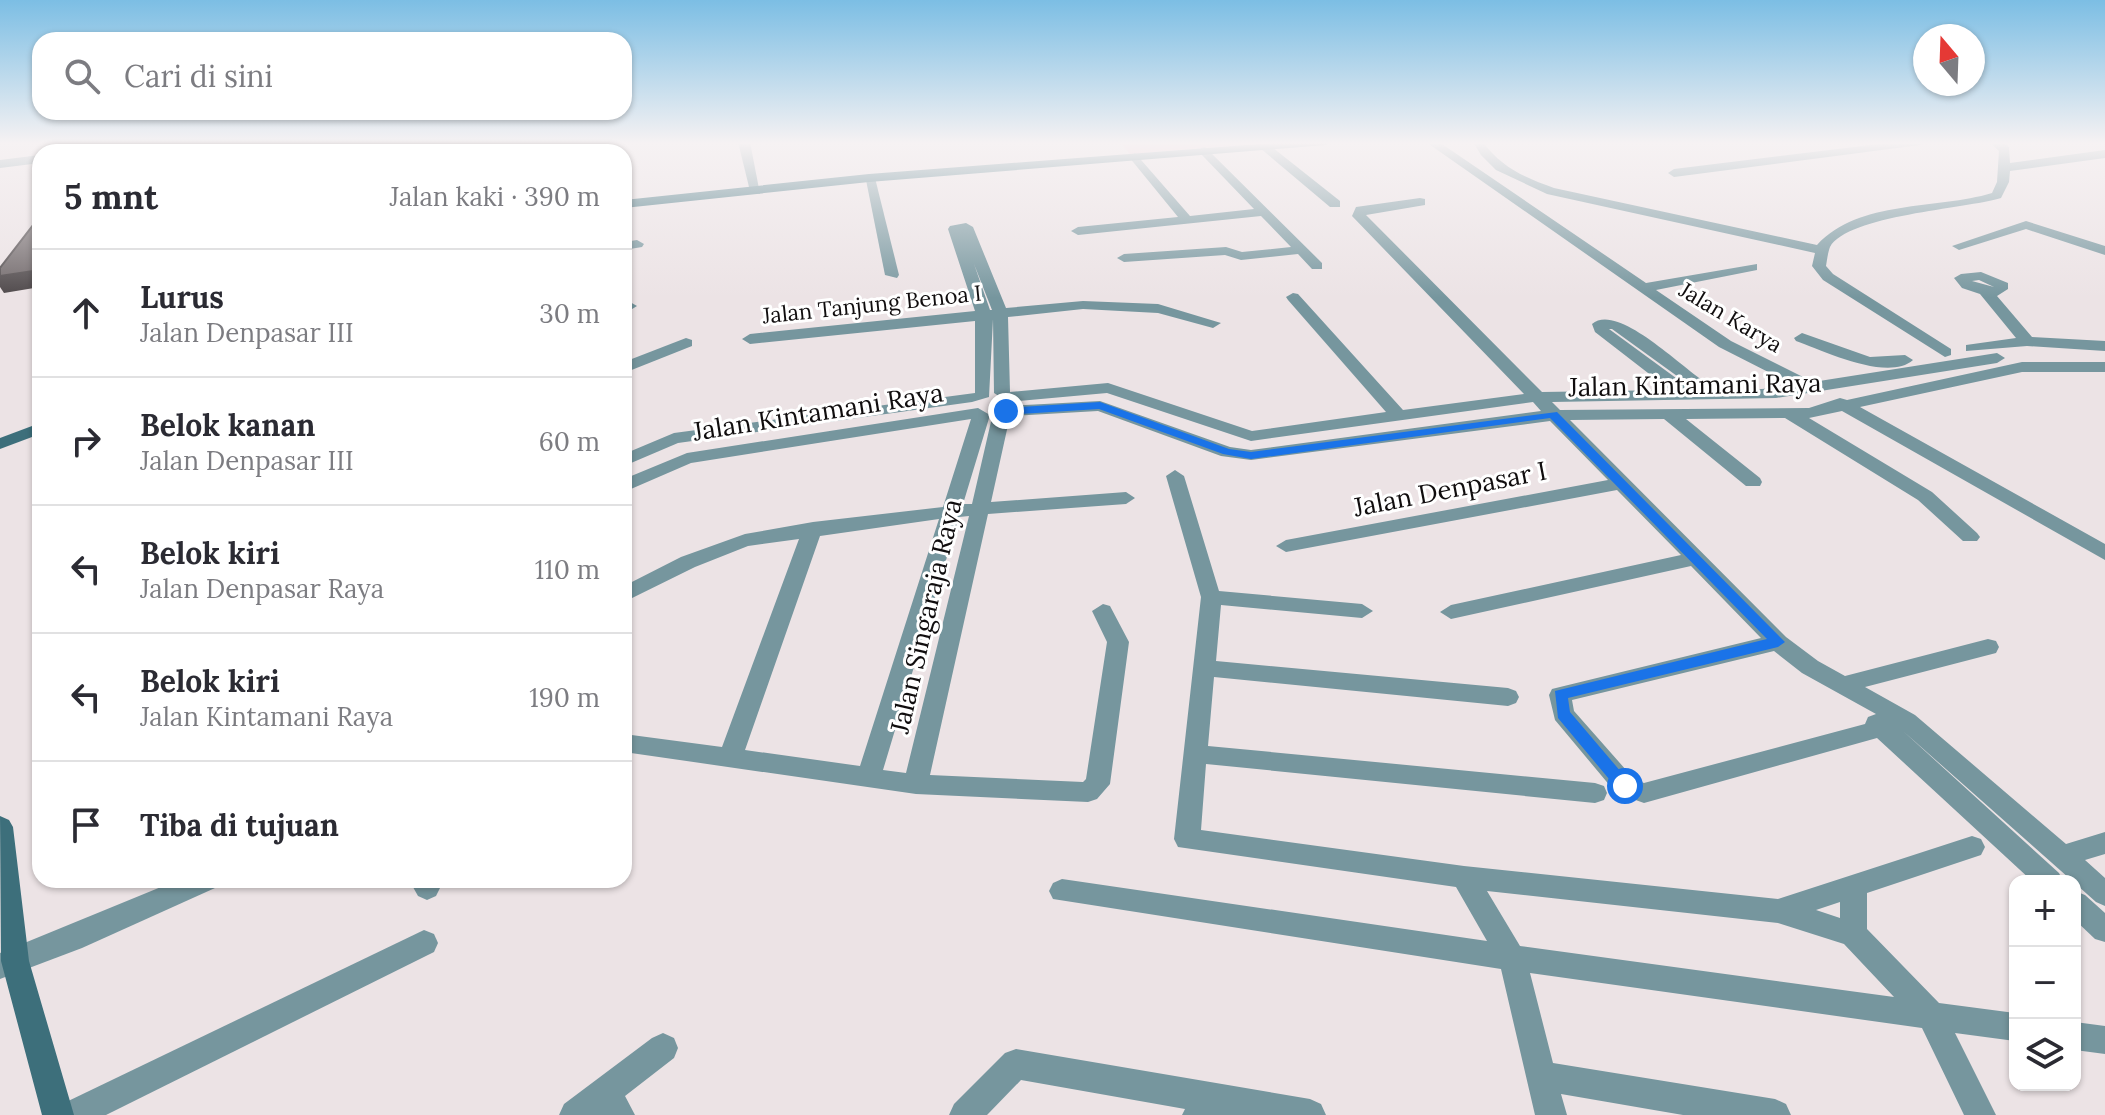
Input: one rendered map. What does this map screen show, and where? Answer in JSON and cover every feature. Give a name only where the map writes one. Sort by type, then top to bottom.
[{"type":"street","points":[[632,203],[725,194]]},
{"type":"street","points":[[873,194],[892,275]]},
{"type":"street","points":[[1166,194],[1187,220]]},
{"type":"street","points":[[1248,194],[1317,266]]},
{"type":"street","points":[[1323,194],[1335,204]]},
{"type":"street","name":"Jalan Karya","points":[[1507,194],[1725,344],[1846,406],[2105,553]]},
{"type":"street","points":[[1565,194],[1821,250]]},
{"type":"street","points":[[1945,352],[1828,277],[1819,266],[1821,250],[1833,233],[1865,220],[1987,200],[1996,194]]},
{"type":"street","points":[[1420,202],[1373,207],[1361,210],[1359,216],[1372,233],[1699,558],[1778,642],[1810,667],[1907,721],[2105,894]]},
{"type":"street","points":[[1078,231],[1266,212]]},
{"type":"street","points":[[1959,246],[2022,225],[2032,225],[2105,251]]},
{"type":"street","points":[[991,313],[957,227],[966,227],[991,313],[992,404]]},
{"type":"street","points":[[1124,258],[1226,251],[1241,256],[1301,250]]},
{"type":"street","points":[[1643,288],[1752,267]]},
{"type":"street","points":[[1985,291],[2027,341]]},
{"type":"street","points":[[1293,297],[1396,413]]},
{"type":"street","name":"Jalan Tanjung Benoa I","points":[[750,339],[1083,305],[1158,309],[1213,323]]},
{"type":"street","points":[[1685,393],[1600,329],[1600,324],[1616,324],[1709,392]]},
{"type":"street","points":[[1802,338],[1869,362],[1894,363],[1945,352],[2027,341],[2105,346]]},
{"type":"street","points":[[632,365],[686,343]]},
{"type":"street","name":"Jalan Kintamani Raya","points":[[632,457],[674,438],[992,404],[1108,388],[1235,433],[1267,435],[1396,413],[1536,397],[1812,389],[2010,356],[2105,356]]},
{"type":"street","name":"Jalan Kintamani Raya","points":[[632,482],[687,458],[992,404],[1100,406],[1227,452],[1275,454],[1411,431],[1553,415],[1666,412],[1790,414],[1846,406],[2022,367],[2105,367]]},
{"type":"street","name":"Jalan Singaraja Raya","points":[[916,784],[980,508],[992,404]]},
{"type":"street","name":"Jalan Singaraja Raya","points":[[868,778],[992,404]]},
{"type":"street","points":[[1666,412],[1753,482]]},
{"type":"street","points":[[1790,414],[1925,496],[1970,537]]},
{"type":"street","points":[[0,444],[32,431]]},
{"type":"street","points":[[1227,452],[1235,433]]},
{"type":"street","points":[[1175,476],[1211,597],[1187,839],[1464,877],[1778,911],[1853,934],[1930,1014],[1980,1115]]},
{"type":"street","name":"Jalan Denpasar I","points":[[1286,546],[1624,483]]},
{"type":"street","points":[[632,591],[688,562],[745,540],[813,528],[980,508],[1126,498]]},
{"type":"street","points":[[730,759],[813,528]]},
{"type":"street","points":[[1451,612],[1699,558]]},
{"type":"street","points":[[1211,597],[1362,611]]},
{"type":"street","points":[[632,744],[916,784],[1096,789],[1118,642],[1103,611]]},
{"type":"street","points":[[1778,642],[1560,695],[1563,714],[1625,786],[1644,793],[1907,721]]},
{"type":"street","points":[[911,646],[947,650]]},
{"type":"street","points":[[1850,690],[1988,647]]},
{"type":"street","points":[[1204,668],[1508,697]]},
{"type":"street","points":[[1850,690],[1881,730],[2043,875]]},
{"type":"street","points":[[1197,754],[1595,793]]},
{"type":"street","points":[[0,827],[8,963],[58,1115]]},
{"type":"street","points":[[2063,856],[2105,843]]},
{"type":"street","points":[[1778,911],[1972,847]]},
{"type":"street","points":[[1464,877],[1512,958],[1551,1115]]},
{"type":"street","points":[[1853,934],[1854,886]]},
{"type":"street","points":[[8,963],[187,888]]},
{"type":"street","points":[[1062,891],[1512,958],[2009,1026]]},
{"type":"street","points":[[2081,908],[2105,930]]},
{"type":"street","points":[[73,1115],[424,943]]},
{"type":"street","points":[[2081,1037],[2105,1040]]},
{"type":"street","points":[[575,1115],[612,1104],[663,1048]]},
{"type":"street","points":[[965,1115],[1016,1064],[1310,1115]]},
{"type":"street","points":[[1543,1076],[1775,1115]]},
{"type":"street","points":[[1198,1115],[1241,1104]]},
{"type":"building","points":[[32,226],[32,271],[0,276],[0,268]]},
{"type":"route","points":[[1006,411],[1100,406],[1227,452],[1251,455],[1275,454],[1411,431],[1553,415],[1699,558],[1778,642],[1560,695],[1563,714],[1625,786]]}]
